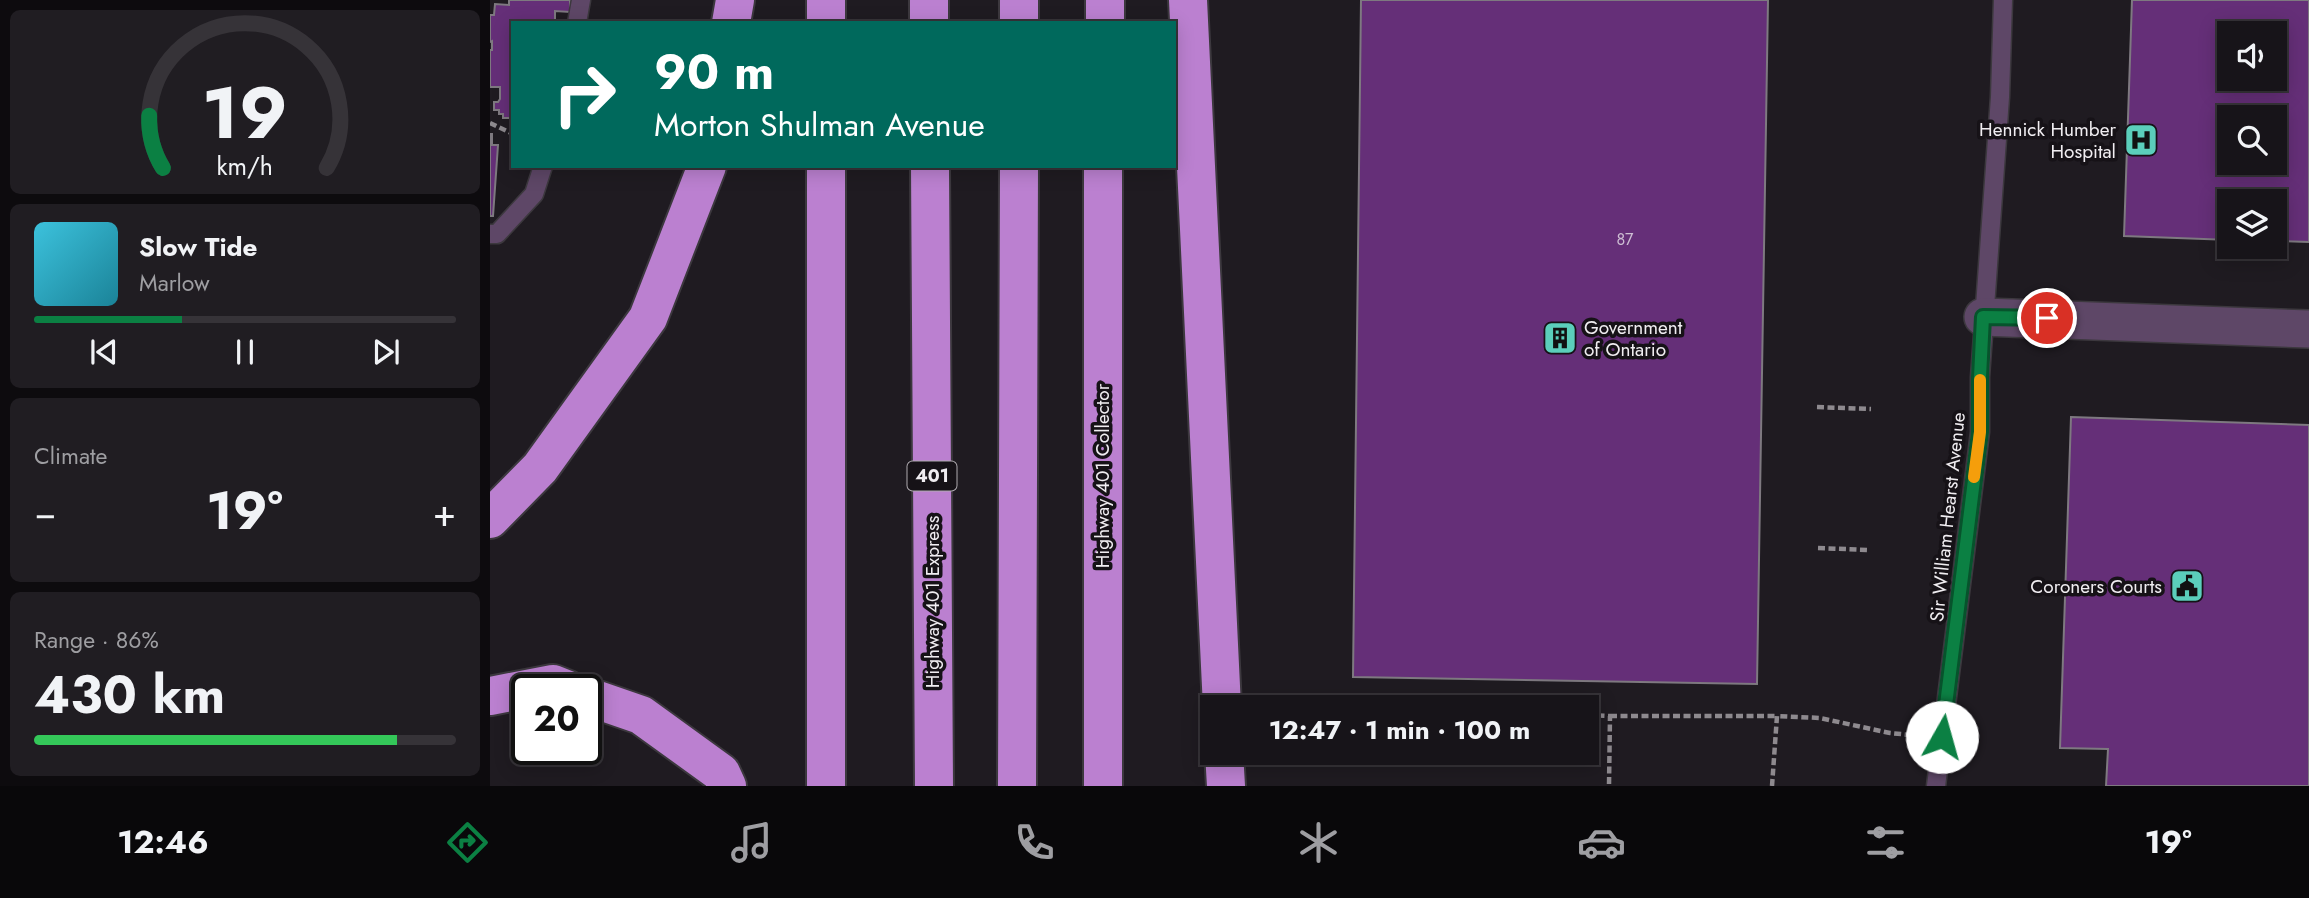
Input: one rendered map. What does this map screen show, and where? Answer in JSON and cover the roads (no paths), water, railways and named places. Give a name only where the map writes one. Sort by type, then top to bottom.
[{"type":"highway","points":[[732,21],[735,0]]},
{"type":"highway","points":[[826,0],[826,21]]},
{"type":"highway","points":[[929,0],[929,21]]},
{"type":"highway","points":[[1019,0],[1019,21]]},
{"type":"highway","points":[[1105,0],[1105,21]]},
{"type":"highway","points":[[1188,0],[1221,695]]},
{"type":"highway","points":[[490,519],[540,468],[648,318],[706,168]]},
{"type":"highway","points":[[826,168],[826,786]]},
{"type":"highway","name":"Highway 401 Express","points":[[930,168],[934,786]]},
{"type":"highway","points":[[1017,786],[1018,168]]},
{"type":"highway","name":"Highway 401 Collector","points":[[1102,786],[1103,168]]},
{"type":"highway","points":[[490,696],[511,692]]},
{"type":"highway","points":[[602,702],[640,715],[721,773],[727,786]]},
{"type":"highway","points":[[1225,765],[1226,786]]},
{"type":"street","points":[[1983,317],[2309,328]]},
{"type":"lane","points":[[578,21],[581,0]]},
{"type":"lane","name":"Sir William Hearst Avenue","points":[[1936,786],[1980,432],[1983,317],[2000,97],[2003,0]]},
{"type":"lane","points":[[490,234],[497,234],[534,194],[542,168]]},
{"type":"place","name":"Hennick Humber Hospital","points":[[2141,140]]},
{"type":"place","name":"Government of Ontario","points":[[1560,338]]},
{"type":"place","name":"Coroners Courts","points":[[2187,586]]}]
